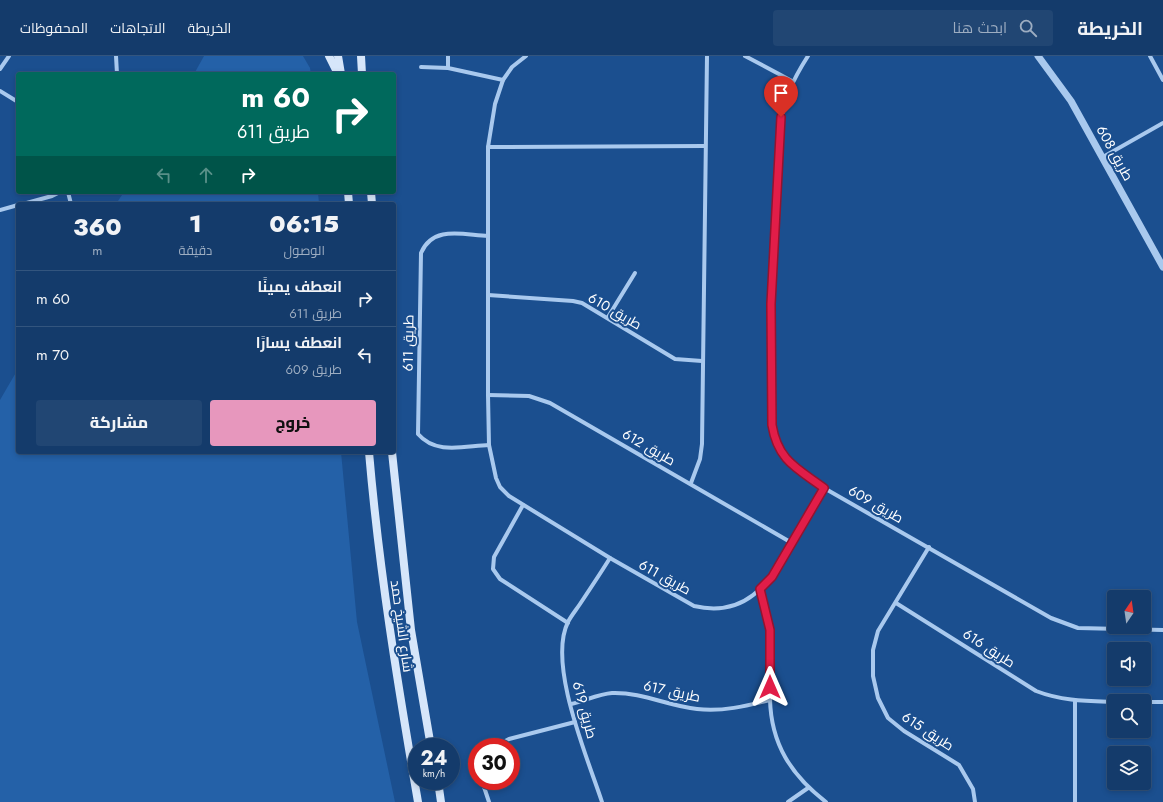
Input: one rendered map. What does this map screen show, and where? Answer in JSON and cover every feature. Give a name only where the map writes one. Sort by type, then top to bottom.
[{"type":"main road","points":[[329,56],[337,72]]},
{"type":"main road","points":[[338,56],[341,72]]},
{"type":"main road","points":[[361,56],[362,72]]},
{"type":"main road","name":"شارع الشيخ حمد","points":[[369,454],[381,572],[418,802]]},
{"type":"main road","name":"شارع الشيخ حمد","points":[[392,454],[411,630],[429,738]]},
{"type":"main road","points":[[439,790],[441,802]]},
{"type":"street","points":[[0,69],[9,56]]},
{"type":"street","points":[[116,56],[117,72]]},
{"type":"street","points":[[448,56],[448,68]]},
{"type":"street","name":"طريق 611","points":[[526,56],[512,67],[503,80],[495,104],[488,147],[489,445],[496,478],[500,487],[509,496],[610,558],[694,606],[709,609],[725,608],[744,601],[760,589],[772,577],[824,488]]},
{"type":"street","points":[[692,483],[700,459],[702,444],[704,146],[707,56]]},
{"type":"street","points":[[745,56],[792,81]]},
{"type":"street","name":"طريق 609","points":[[808,56],[792,81],[783,106],[780,128],[771,304],[772,425],[775,441],[783,456],[824,488],[1051,618],[1078,628],[1163,630]]},
{"type":"street","name":"طريق 608","points":[[1038,56],[1070,101],[1163,267]]},
{"type":"street","points":[[1150,56],[1163,80]]},
{"type":"street","points":[[420,67],[448,68],[503,80]]},
{"type":"street","points":[[0,91],[16,101]]},
{"type":"street","points":[[1103,158],[1163,123]]},
{"type":"street","points":[[488,147],[704,146]]},
{"type":"street","points":[[30,202],[56,194]]},
{"type":"street","points":[[0,210],[16,206]]},
{"type":"street","name":"طريق 611","points":[[488,236],[441,234],[431,238],[424,245],[421,253],[418,434],[428,443],[440,448],[489,445]]},
{"type":"street","points":[[608,317],[635,272]]},
{"type":"street","name":"طريق 610","points":[[488,295],[582,303],[608,317],[675,359],[702,361]]},
{"type":"street","name":"طريق 612","points":[[488,395],[529,396],[540,398],[692,483],[792,543]]},
{"type":"street","points":[[523,505],[494,557],[494,569],[500,579],[568,622]]},
{"type":"street","name":"طريق 615","points":[[929,547],[878,631],[873,650],[873,676],[878,698],[888,718],[904,731],[959,765],[973,789],[975,802]]},
{"type":"street","name":"طريق 619","points":[[602,802],[575,722],[563,670],[563,639],[568,622],[610,558]]},
{"type":"street","points":[[760,589],[770,630],[770,700],[773,725],[780,749],[794,772],[808,788],[826,802]]},
{"type":"street","name":"طريق 616","points":[[896,603],[1036,691],[1054,698],[1075,701],[1107,702]]},
{"type":"street","name":"طريق 617","points":[[571,704],[611,693],[632,694],[672,706],[698,710],[723,710],[770,700]]},
{"type":"street","points":[[1075,701],[1075,802]]},
{"type":"street","points":[[1151,702],[1163,702]]},
{"type":"street","points":[[514,738],[575,722]]},
{"type":"street","points":[[788,802],[808,788]]},
{"type":"street","points":[[485,790],[488,802]]},
{"type":"shaded area","points":[[204,56],[303,56],[311,72],[195,72]]},
{"type":"shaded area","points":[[123,194],[318,194],[319,202],[117,202]]},
{"type":"shaded area","points":[[16,372],[16,454],[341,454],[357,622],[395,802],[0,802],[0,400]]},
{"type":"route","points":[[770,687],[770,630],[760,589],[772,577],[824,488],[783,456],[775,441],[772,425],[771,304],[781,117]]}]
